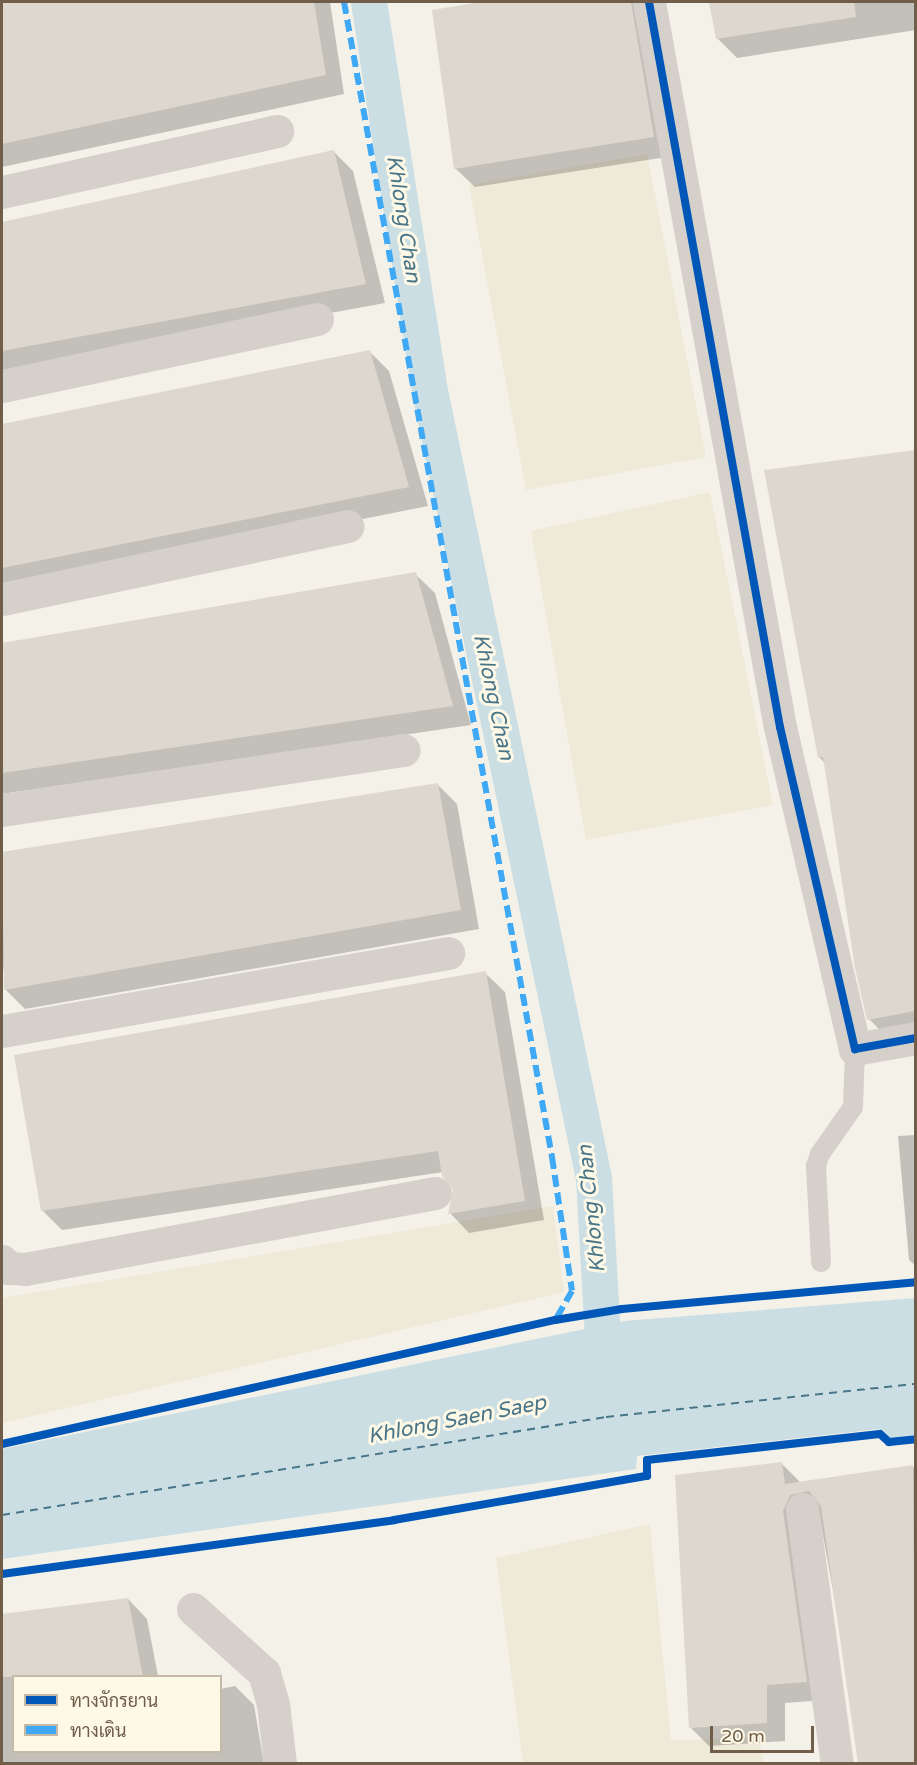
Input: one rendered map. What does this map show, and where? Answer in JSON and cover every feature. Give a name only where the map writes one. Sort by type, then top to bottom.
[{"type":"street","points":[[649,2],[780,727],[855,1049],[915,1038]]},
{"type":"street","points":[[2,192],[276,131]]},
{"type":"street","points":[[2,386],[317,319]]},
{"type":"street","points":[[2,599],[346,526]]},
{"type":"street","points":[[2,810],[404,750]]},
{"type":"street","points":[[2,1031],[448,953]]},
{"type":"street","points":[[2,1261],[8,1268],[25,1269],[435,1193]]},
{"type":"street","points":[[802,1509],[837,1764]]},
{"type":"street","points":[[193,1609],[264,1673],[273,1704],[280,1764]]},
{"type":"lane","points":[[822,1262],[816,1166],[820,1154],[853,1107],[855,1049]]},
{"type":"shaded area","points":[[647,154],[706,457],[526,490],[469,185]]},
{"type":"shaded area","points":[[710,492],[773,805],[586,840],[531,531]]},
{"type":"shaded area","points":[[553,1206],[564,1292],[2,1423],[2,1298]]},
{"type":"shaded area","points":[[650,1524],[671,1740],[760,1738],[763,1763],[523,1763],[496,1558]]},
{"type":"water","name":"Khlong Saen Saep","points":[[915,1298],[915,1435],[890,1438],[879,1429],[637,1456],[636,1469],[2,1559],[2,1449],[624,1321]]},
{"type":"building","points":[[2,2],[314,2],[326,75],[2,144]]},
{"type":"building","points":[[481,2],[631,2],[654,137],[454,169],[432,10]]},
{"type":"building","points":[[709,2],[854,2],[856,17],[716,39]]},
{"type":"building","points":[[334,150],[366,284],[2,351],[2,222]]},
{"type":"building","points":[[370,350],[409,487],[2,568],[2,424]]},
{"type":"building","points":[[915,450],[915,1011],[867,1020],[855,968],[823,757],[818,758],[764,470]]},
{"type":"building","points":[[416,572],[453,706],[2,773],[2,643]]},
{"type":"building","points":[[438,783],[461,910],[4,990],[2,852]]},
{"type":"building","points":[[486,971],[525,1201],[448,1214],[453,1190],[442,1176],[438,1151],[41,1211],[14,1055]]},
{"type":"building","points":[[782,1462],[785,1484],[913,1465],[915,1764],[858,1764],[821,1506],[809,1491],[790,1495],[783,1511],[807,1682],[767,1685],[767,1723],[689,1728],[675,1475]]},
{"type":"building","points":[[128,1598],[143,1675],[12,1675],[12,1677],[2,1677],[2,1614]]},
{"type":"waterway","name":"Khlong Chan","points":[[369,2],[431,396],[594,1178],[605,1373]]},
{"type":"ferry route","points":[[2,1515],[606,1417],[916,1384]]},
{"type":"marked path","points":[[344,2],[552,1157],[572,1291],[555,1320]]},
{"type":"cycle path","points":[[649,2],[780,727],[855,1049],[916,1038]]},
{"type":"cycle path","points":[[2,1444],[555,1320],[622,1309],[916,1282]]},
{"type":"cycle path","points":[[2,1574],[394,1520],[647,1476],[647,1460],[880,1434],[889,1442],[916,1439]]}]
